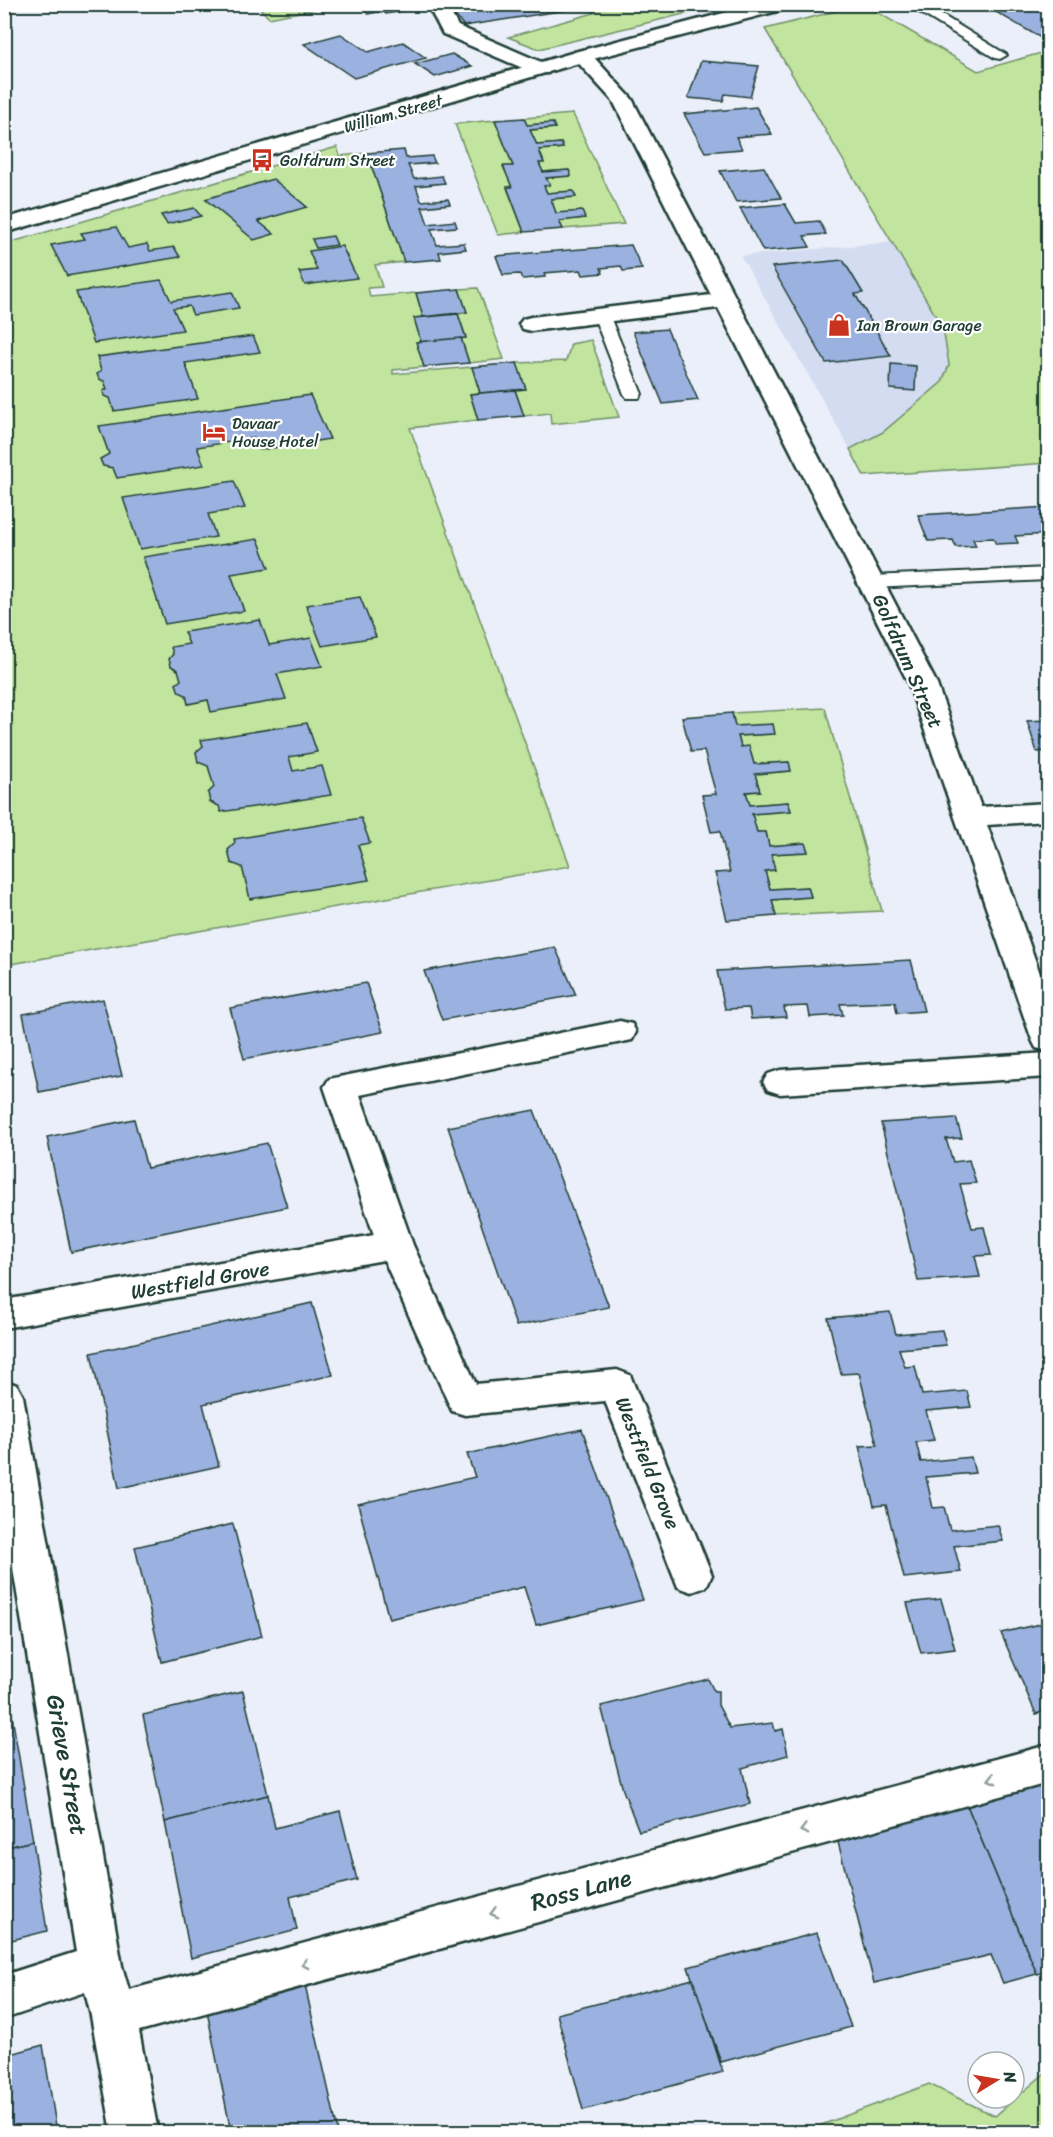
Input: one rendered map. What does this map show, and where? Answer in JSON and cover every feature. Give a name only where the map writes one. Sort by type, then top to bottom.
[{"type":"street","points":[[436,4],[450,30],[540,69]]},
{"type":"street","name":"William Street","points":[[4,226],[582,56],[782,4]]},
{"type":"street","name":"Golfdrum Street","points":[[582,56],[622,99],[922,682],[1048,1040]]},
{"type":"street","points":[[531,324],[725,300]]},
{"type":"street","points":[[971,817],[1048,813]]},
{"type":"street","name":"Westfield Grove","points":[[620,1032],[341,1087],[395,1245],[465,1400],[616,1384],[692,1575]]},
{"type":"street","points":[[780,1082],[1048,1065]]},
{"type":"street","name":"Westfield Grove","points":[[4,1314],[395,1245]]},
{"type":"street","name":"Grieve Street","points":[[4,1396],[100,1966],[114,2016],[135,2133]]},
{"type":"street","name":"Ross Lane","points":[[114,2016],[1048,1764]]},
{"type":"street","points":[[4,1997],[100,1966]]},
{"type":"lane","points":[[913,4],[1000,55]]},
{"type":"lane","points":[[602,317],[633,394]]},
{"type":"lane","points":[[872,582],[1047,580]]},
{"type":"shaded area","points":[[893,242],[943,328],[949,365],[942,382],[883,432],[850,449],[741,256]]},
{"type":"green space","points":[[627,4],[721,5],[539,49],[508,37],[594,13],[592,10]]},
{"type":"green space","points":[[257,5],[336,5],[269,18]]},
{"type":"green space","points":[[865,5],[978,71],[1048,51],[1048,463],[864,476],[850,449],[883,432],[942,382],[949,365],[943,328],[765,29]]},
{"type":"green space","points":[[573,114],[624,224],[563,229],[559,221],[585,218],[556,213],[551,199],[575,196],[573,191],[547,193],[544,186],[549,185],[546,178],[571,175],[569,170],[543,172],[539,163],[544,162],[539,150],[563,148],[561,143],[537,145],[530,130],[555,128],[553,123],[527,125],[524,118]]},
{"type":"green space","points":[[495,120],[513,166],[504,167],[512,187],[507,188],[524,232],[498,235],[455,124]]},
{"type":"green space","points":[[337,147],[340,156],[367,153],[404,262],[375,265],[382,287],[368,288],[370,297],[416,293],[423,317],[414,318],[421,342],[417,343],[424,367],[393,370],[393,374],[472,367],[480,393],[470,394],[478,420],[410,428],[570,866],[5,965],[5,244]]},
{"type":"green space","points":[[478,288],[504,359],[469,363],[461,338],[466,337],[458,314],[467,312],[459,289]]},
{"type":"green space","points":[[591,340],[619,417],[551,424],[550,413],[524,416],[515,390],[517,363],[566,361],[571,344]]},
{"type":"green space","points":[[825,708],[882,911],[776,916],[772,900],[811,896],[808,887],[770,889],[765,871],[775,870],[771,854],[808,851],[805,843],[769,846],[766,832],[757,832],[752,814],[791,810],[788,802],[750,805],[746,792],[760,791],[755,774],[791,771],[788,762],[754,764],[749,747],[741,747],[738,736],[774,734],[735,726],[732,713]]},
{"type":"green space","points":[[1045,2073],[1048,2074],[1048,2132],[803,2132],[929,2084],[966,2102],[966,2110],[983,2110],[995,2116],[1002,2110],[1026,2110],[1026,2089]]},
{"type":"building","points":[[360,4],[418,4],[411,6],[414,9],[386,14],[383,11],[368,14]]},
{"type":"building","points":[[499,4],[582,4],[585,7],[464,26],[452,12]]},
{"type":"building","points":[[982,4],[1048,4],[1048,42]]},
{"type":"building","points":[[341,34],[368,52],[403,42],[426,58],[354,78],[304,44]]},
{"type":"building","points":[[452,54],[472,66],[435,77],[415,64]]},
{"type":"building","points":[[701,61],[759,66],[750,97],[725,94],[723,101],[688,98]]},
{"type":"building","points":[[756,107],[772,134],[736,137],[742,149],[705,152],[684,114]]},
{"type":"building","points":[[524,118],[527,125],[553,123],[555,128],[530,130],[537,145],[561,143],[563,148],[539,150],[544,163],[539,163],[543,172],[569,170],[571,176],[546,178],[550,185],[544,186],[547,193],[573,191],[576,197],[551,199],[556,213],[582,211],[585,218],[559,221],[563,229],[524,232],[507,187],[512,187],[503,166],[513,166],[495,120]]},
{"type":"building","points":[[404,150],[406,158],[432,156],[435,163],[408,165],[414,179],[442,176],[445,183],[416,186],[421,201],[448,199],[450,204],[422,207],[428,224],[455,221],[457,227],[431,229],[437,245],[464,243],[466,249],[439,252],[441,259],[404,262],[367,153]]},
{"type":"building","points":[[764,167],[781,198],[736,202],[720,171]]},
{"type":"building","points":[[273,179],[307,207],[258,221],[274,234],[254,240],[205,199]]},
{"type":"building","points":[[785,204],[796,223],[819,221],[826,234],[804,236],[810,247],[763,251],[740,208]]},
{"type":"building","points":[[194,208],[201,216],[167,224],[161,215]]},
{"type":"building","points":[[116,227],[128,248],[147,244],[150,251],[174,247],[180,257],[67,276],[51,245],[85,239],[81,233]]},
{"type":"building","points":[[333,236],[337,245],[316,248],[312,239]]},
{"type":"building","points":[[631,245],[642,269],[623,271],[621,266],[601,268],[603,273],[583,275],[581,270],[544,273],[545,277],[522,279],[520,274],[503,275],[496,256]]},
{"type":"building","points":[[342,246],[357,278],[305,285],[299,272],[317,270],[309,251]]},
{"type":"building","name":"Ian Brown Garage","points":[[843,260],[863,293],[855,294],[891,356],[826,363],[772,267]]},
{"type":"building","points":[[161,280],[171,301],[232,292],[239,308],[193,315],[189,306],[173,308],[183,330],[94,343],[76,292]]},
{"type":"building","points":[[459,289],[467,312],[423,317],[416,293]]},
{"type":"building","points":[[458,314],[466,338],[421,342],[414,318]]},
{"type":"building","points":[[667,329],[698,400],[663,404],[633,332]]},
{"type":"building","points":[[253,336],[260,352],[185,363],[198,399],[114,411],[110,398],[104,396],[103,391],[107,389],[104,381],[99,379],[97,374],[101,371],[97,357]]},
{"type":"building","points":[[461,338],[469,363],[424,367],[416,342]]},
{"type":"building","points":[[517,363],[526,389],[480,393],[472,367]]},
{"type":"building","points":[[891,364],[916,366],[915,391],[890,389]]},
{"type":"building","points":[[515,390],[524,416],[478,420],[470,394]]},
{"type":"building","name":"Davaar House Hotel","points":[[310,395],[330,439],[260,450],[255,438],[197,447],[204,465],[117,478],[113,468],[103,466],[100,459],[109,454],[99,426]]},
{"type":"building","points":[[234,481],[245,508],[208,514],[216,537],[140,549],[123,498]]},
{"type":"building","points":[[1048,507],[1048,534],[1015,536],[1018,543],[996,544],[993,538],[973,539],[976,546],[956,547],[953,540],[928,541],[918,515]]},
{"type":"building","points":[[258,539],[269,568],[231,574],[244,611],[165,624],[143,557]]},
{"type":"building","points":[[360,597],[376,637],[322,646],[306,605]]},
{"type":"building","points":[[260,620],[269,645],[311,638],[322,666],[277,674],[286,699],[211,712],[208,700],[188,704],[186,695],[179,692],[176,684],[181,680],[178,670],[171,666],[169,659],[173,654],[171,647],[189,644],[184,632]]},
{"type":"building","points":[[732,713],[735,726],[773,724],[775,734],[738,736],[741,747],[749,746],[754,764],[789,762],[791,771],[755,774],[760,791],[746,792],[750,805],[788,802],[791,811],[752,814],[757,832],[766,832],[769,846],[805,843],[808,852],[771,854],[775,870],[765,871],[770,889],[808,887],[811,897],[772,900],[776,916],[727,920],[715,873],[730,872],[720,831],[711,832],[702,795],[716,794],[704,751],[691,752],[682,717]]},
{"type":"building","points":[[1048,720],[1048,751],[1037,752],[1027,721]]},
{"type":"building","points":[[307,723],[317,752],[289,757],[293,771],[322,766],[331,795],[221,812],[219,806],[210,802],[208,793],[214,787],[208,766],[198,762],[196,752],[203,746],[201,740]]},
{"type":"building","points":[[361,818],[370,843],[358,845],[369,880],[250,899],[242,867],[231,863],[228,850],[235,843],[234,839]]},
{"type":"building","points":[[555,947],[576,995],[442,1020],[424,971]]},
{"type":"building","points":[[911,960],[924,1011],[897,1013],[895,1002],[840,1004],[843,1015],[810,1017],[808,1006],[784,1007],[786,1017],[751,1019],[749,1008],[725,1009],[717,971]]},
{"type":"building","points":[[366,983],[383,1032],[244,1059],[230,1008]]},
{"type":"building","points":[[103,999],[122,1076],[39,1092],[23,1014]]},
{"type":"building","points":[[534,1110],[609,1307],[516,1326],[448,1127]]},
{"type":"building","points":[[956,1118],[962,1138],[946,1139],[953,1162],[969,1160],[976,1183],[960,1184],[972,1228],[984,1227],[991,1255],[975,1256],[980,1277],[918,1281],[881,1123]]},
{"type":"building","points":[[134,1119],[147,1168],[267,1143],[287,1207],[71,1252],[47,1137]]},
{"type":"building","points":[[312,1303],[333,1375],[203,1404],[219,1466],[119,1488],[91,1353]]},
{"type":"building","points":[[890,1312],[896,1334],[942,1330],[946,1345],[899,1349],[905,1367],[915,1366],[922,1395],[967,1391],[971,1407],[926,1411],[934,1440],[916,1442],[921,1462],[971,1457],[975,1473],[926,1477],[933,1508],[944,1507],[950,1530],[998,1525],[1003,1541],[954,1546],[961,1572],[904,1578],[886,1505],[874,1506],[859,1446],[877,1445],[859,1373],[841,1374],[828,1318]]},
{"type":"building","points":[[582,1429],[643,1600],[536,1625],[524,1587],[389,1619],[358,1504],[475,1477],[467,1454]]},
{"type":"building","points":[[233,1524],[262,1636],[162,1662],[135,1547]]},
{"type":"building","points":[[941,1599],[955,1649],[921,1653],[907,1603]]},
{"type":"building","points":[[1048,1622],[1048,1710],[1036,1714],[1001,1633]]},
{"type":"building","points":[[708,1679],[714,1691],[718,1691],[718,1705],[730,1728],[773,1723],[775,1731],[783,1729],[788,1755],[742,1768],[750,1804],[639,1831],[623,1790],[601,1706]]},
{"type":"building","points":[[243,1691],[268,1795],[165,1822],[143,1715]]},
{"type":"building","points":[[8,1692],[33,1841],[4,1848],[4,1693]]},
{"type":"building","points":[[1048,1782],[1048,1971],[1037,1974],[966,1803]]},
{"type":"building","points":[[268,1795],[275,1828],[340,1811],[357,1880],[290,1897],[297,1930],[191,1958],[165,1822]]},
{"type":"building","points":[[966,1803],[1037,1974],[1003,1983],[991,1955],[874,1983],[837,1838]]},
{"type":"building","points":[[33,1841],[47,1931],[4,1942],[4,1848]]},
{"type":"building","points":[[817,1933],[851,2027],[721,2062],[688,1967]]},
{"type":"building","points":[[693,1979],[723,2072],[583,2110],[557,2014]]},
{"type":"building","points":[[304,1981],[338,2132],[231,2132],[206,2006]]},
{"type":"building","points":[[43,2045],[57,2132],[4,2132],[4,2056]]},
{"type":"place","name":"Golfdrum Street","points":[[262,160]]},
{"type":"place","name":"Ian Brown Garage","points":[[839,325]]},
{"type":"place","name":"Davaar House Hotel","points":[[214,432]]}]
